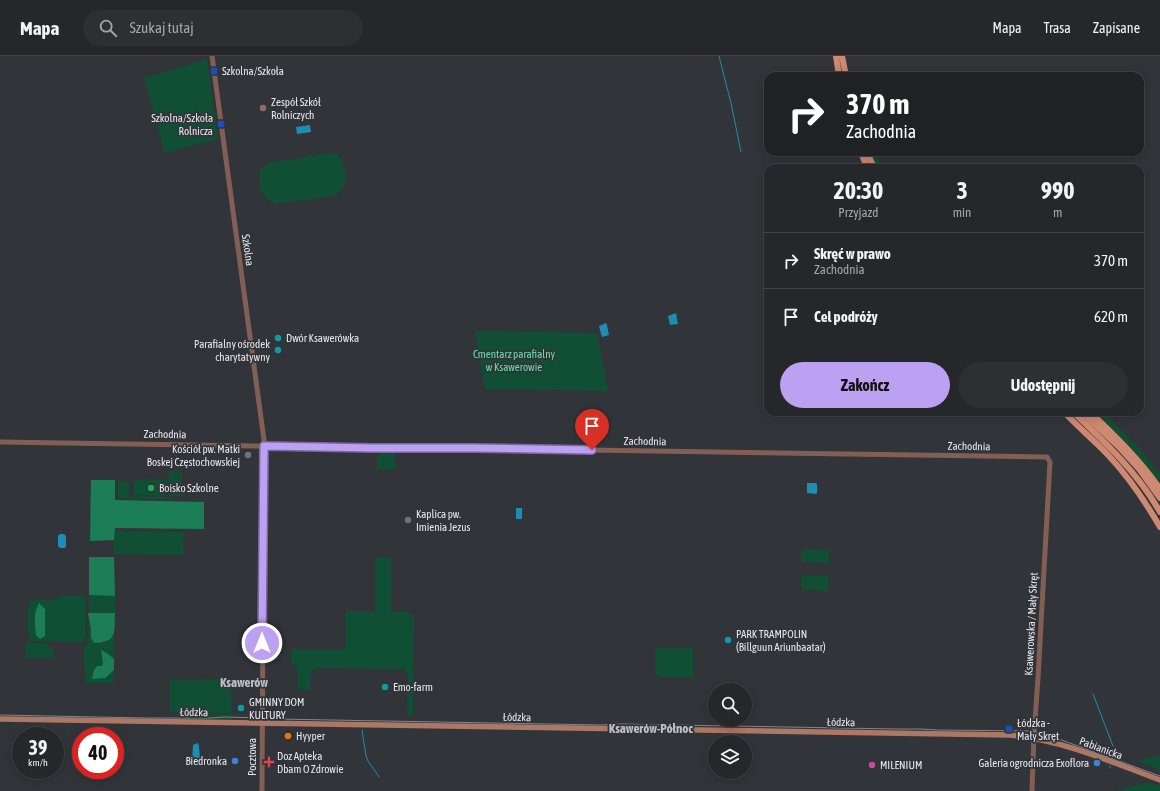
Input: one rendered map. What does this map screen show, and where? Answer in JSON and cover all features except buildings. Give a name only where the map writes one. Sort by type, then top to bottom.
[{"type":"main road","points":[[836,56],[838,72]]},
{"type":"main road","points":[[842,56],[845,72]]},
{"type":"main road","points":[[1068,416],[1108,455],[1127,477],[1160,527]]},
{"type":"main road","points":[[1077,416],[1124,463],[1146,490],[1160,512]]},
{"type":"main road","points":[[1086,416],[1119,447],[1139,469],[1160,498]]},
{"type":"main road","points":[[1094,416],[1128,449],[1160,489]]},
{"type":"main road","name":"Łódzka","points":[[0,719],[981,734],[1034,738]]},
{"type":"main road","name":"Pabianicka","points":[[1034,738],[1071,747],[1160,780]]},
{"type":"street","name":"Szkolna","points":[[212,56],[264,446],[262,723]]},
{"type":"street","name":"Zachodnia","points":[[0,442],[1047,457],[1049,459]]},
{"type":"street","name":"Ksawerowska / Mały Skręt","points":[[1032,791],[1049,459]]},
{"type":"street","name":"Pocztowa","points":[[262,723],[262,791]]},
{"type":"green space","points":[[207,59],[218,139],[165,153],[144,78]]},
{"type":"green space","points":[[337,153],[346,170],[346,182],[344,187],[334,196],[276,204],[270,201],[262,193],[259,182],[260,169],[270,163]]},
{"type":"green space","points":[[872,156],[879,159],[881,164],[875,164]]},
{"type":"green space","name":"Cmentarz parafialny w Ksawerowie","points":[[475,331],[597,333],[608,391],[485,389]]},
{"type":"green space","points":[[1099,416],[1107,416],[1136,445],[1160,474],[1160,483],[1136,453]]},
{"type":"green space","points":[[381,453],[395,453],[395,469],[377,470],[377,456]]},
{"type":"green space","points":[[169,471],[182,471],[182,496],[169,496]]},
{"type":"green space","name":"Boisko Szkolne","points":[[134,479],[167,480],[167,496],[134,495]]},
{"type":"green space","points":[[91,480],[115,480],[115,500],[204,502],[204,529],[115,528],[114,540],[90,541]]},
{"type":"green space","points":[[118,482],[129,482],[129,498],[118,498]]},
{"type":"green space","points":[[131,496],[173,497],[173,499],[131,499]]},
{"type":"green space","points":[[114,531],[183,532],[184,555],[114,554]]},
{"type":"green space","points":[[804,549],[829,550],[829,563],[801,562],[801,552]]},
{"type":"green space","points":[[89,557],[114,557],[115,596],[89,595]]},
{"type":"green space","points":[[375,557],[391,558],[391,612],[408,612],[408,614],[414,615],[413,715],[407,715],[408,674],[404,669],[311,669],[310,690],[298,689],[298,665],[291,665],[291,649],[346,649],[346,611],[375,611]]},
{"type":"green space","points":[[802,576],[829,576],[828,591],[802,589]]},
{"type":"green space","points":[[89,595],[115,596],[115,613],[89,614],[91,638],[113,637],[114,632],[114,683],[85,683],[84,645],[88,645]]},
{"type":"green space","points":[[58,596],[86,596],[85,637],[83,641],[35,641],[30,639],[27,620],[30,602],[34,600],[58,600]]},
{"type":"green space","points":[[39,603],[45,609],[45,636],[40,639],[36,635],[35,623],[35,615]]},
{"type":"green space","points":[[88,613],[115,613],[114,631],[111,638],[107,641],[94,643],[91,638]]},
{"type":"green space","points":[[45,643],[48,645],[53,651],[53,657],[26,658],[26,644]]},
{"type":"green space","points":[[655,648],[693,648],[693,677],[658,677],[655,675]]},
{"type":"green space","points":[[101,650],[114,659],[114,670],[105,678],[92,679],[94,670],[97,666],[102,666],[103,662]]},
{"type":"green space","points":[[231,679],[231,713],[170,712],[170,680]]},
{"type":"green space","points":[[187,713],[250,715],[251,716],[186,715]]},
{"type":"green space","points":[[232,718],[251,720],[186,719]]},
{"type":"green space","points":[[1160,755],[1160,770],[1137,761]]},
{"type":"green space","points":[[1149,782],[1160,786],[1160,791],[1116,791]]},
{"type":"water","points":[[310,125],[311,132],[297,134],[296,127]]},
{"type":"water","points":[[676,313],[678,324],[670,325],[668,316]]},
{"type":"water","points":[[606,323],[609,335],[602,337],[599,326]]},
{"type":"water","points":[[807,483],[817,484],[816,494],[807,493]]},
{"type":"water","points":[[516,508],[522,508],[522,519],[516,519]]},
{"type":"water","points":[[60,534],[64,534],[66,536],[65,548],[60,548],[58,546],[58,536]]},
{"type":"water","points":[[198,743],[200,759],[197,761],[192,761],[193,745]]},
{"type":"waterway","points":[[719,56],[741,152]]},
{"type":"waterway","points":[[1093,694],[1113,746]]},
{"type":"waterway","points":[[362,730],[366,756],[379,777]]},
{"type":"waterway","points":[[1114,749],[1114,755]]},
{"type":"tram line","points":[[0,715],[146,718],[223,717],[601,725],[621,724],[1030,731],[1045,734],[1160,776]]},
{"type":"place","name":"Szkolna/Szkoła","points":[[214,71]]},
{"type":"place","name":"Zespół Szkół Rolniczych","points":[[263,108]]},
{"type":"place","name":"Szkolna/Szkoła Rolnicza","points":[[221,124]]},
{"type":"place","name":"Dwór Ksawerówka","points":[[278,338]]},
{"type":"place","name":"Parafialny ośrodek charytatywny","points":[[278,350]]},
{"type":"place","name":"Kościół pw. Matki Boskej Częstochowskiej","points":[[248,455]]},
{"type":"place","name":"Boisko Szkolne","points":[[151,488]]},
{"type":"place","name":"Kaplica pw. Imienia Jezus","points":[[408,520]]},
{"type":"place","name":"PARK TRAMPOLIN (Billguun Ariunbaatar)","points":[[728,640]]},
{"type":"place","name":"Emo-farm","points":[[385,687]]},
{"type":"place","name":"GMINNY DOM KULTURY","points":[[241,708]]},
{"type":"place","name":"Łódzka - Mały Skręt","points":[[1009,729]]},
{"type":"place","name":"Hyyper","points":[[288,736]]},
{"type":"place","name":"Biedronka","points":[[235,761]]},
{"type":"place","name":"Doz Apteka Dbam O Zdrowie","points":[[269,762]]},
{"type":"place","name":"Galeria ogrodnicza Exoflora","points":[[1097,763]]},
{"type":"place","name":"MILENIUM","points":[[872,765]]},
{"type":"district","name":"Ksawerów","points":[[244,682]]},
{"type":"district","name":"Ksawerów-Północ","points":[[651,728]]},
{"type":"route","points":[[262,643],[264,446],[592,450]]}]
